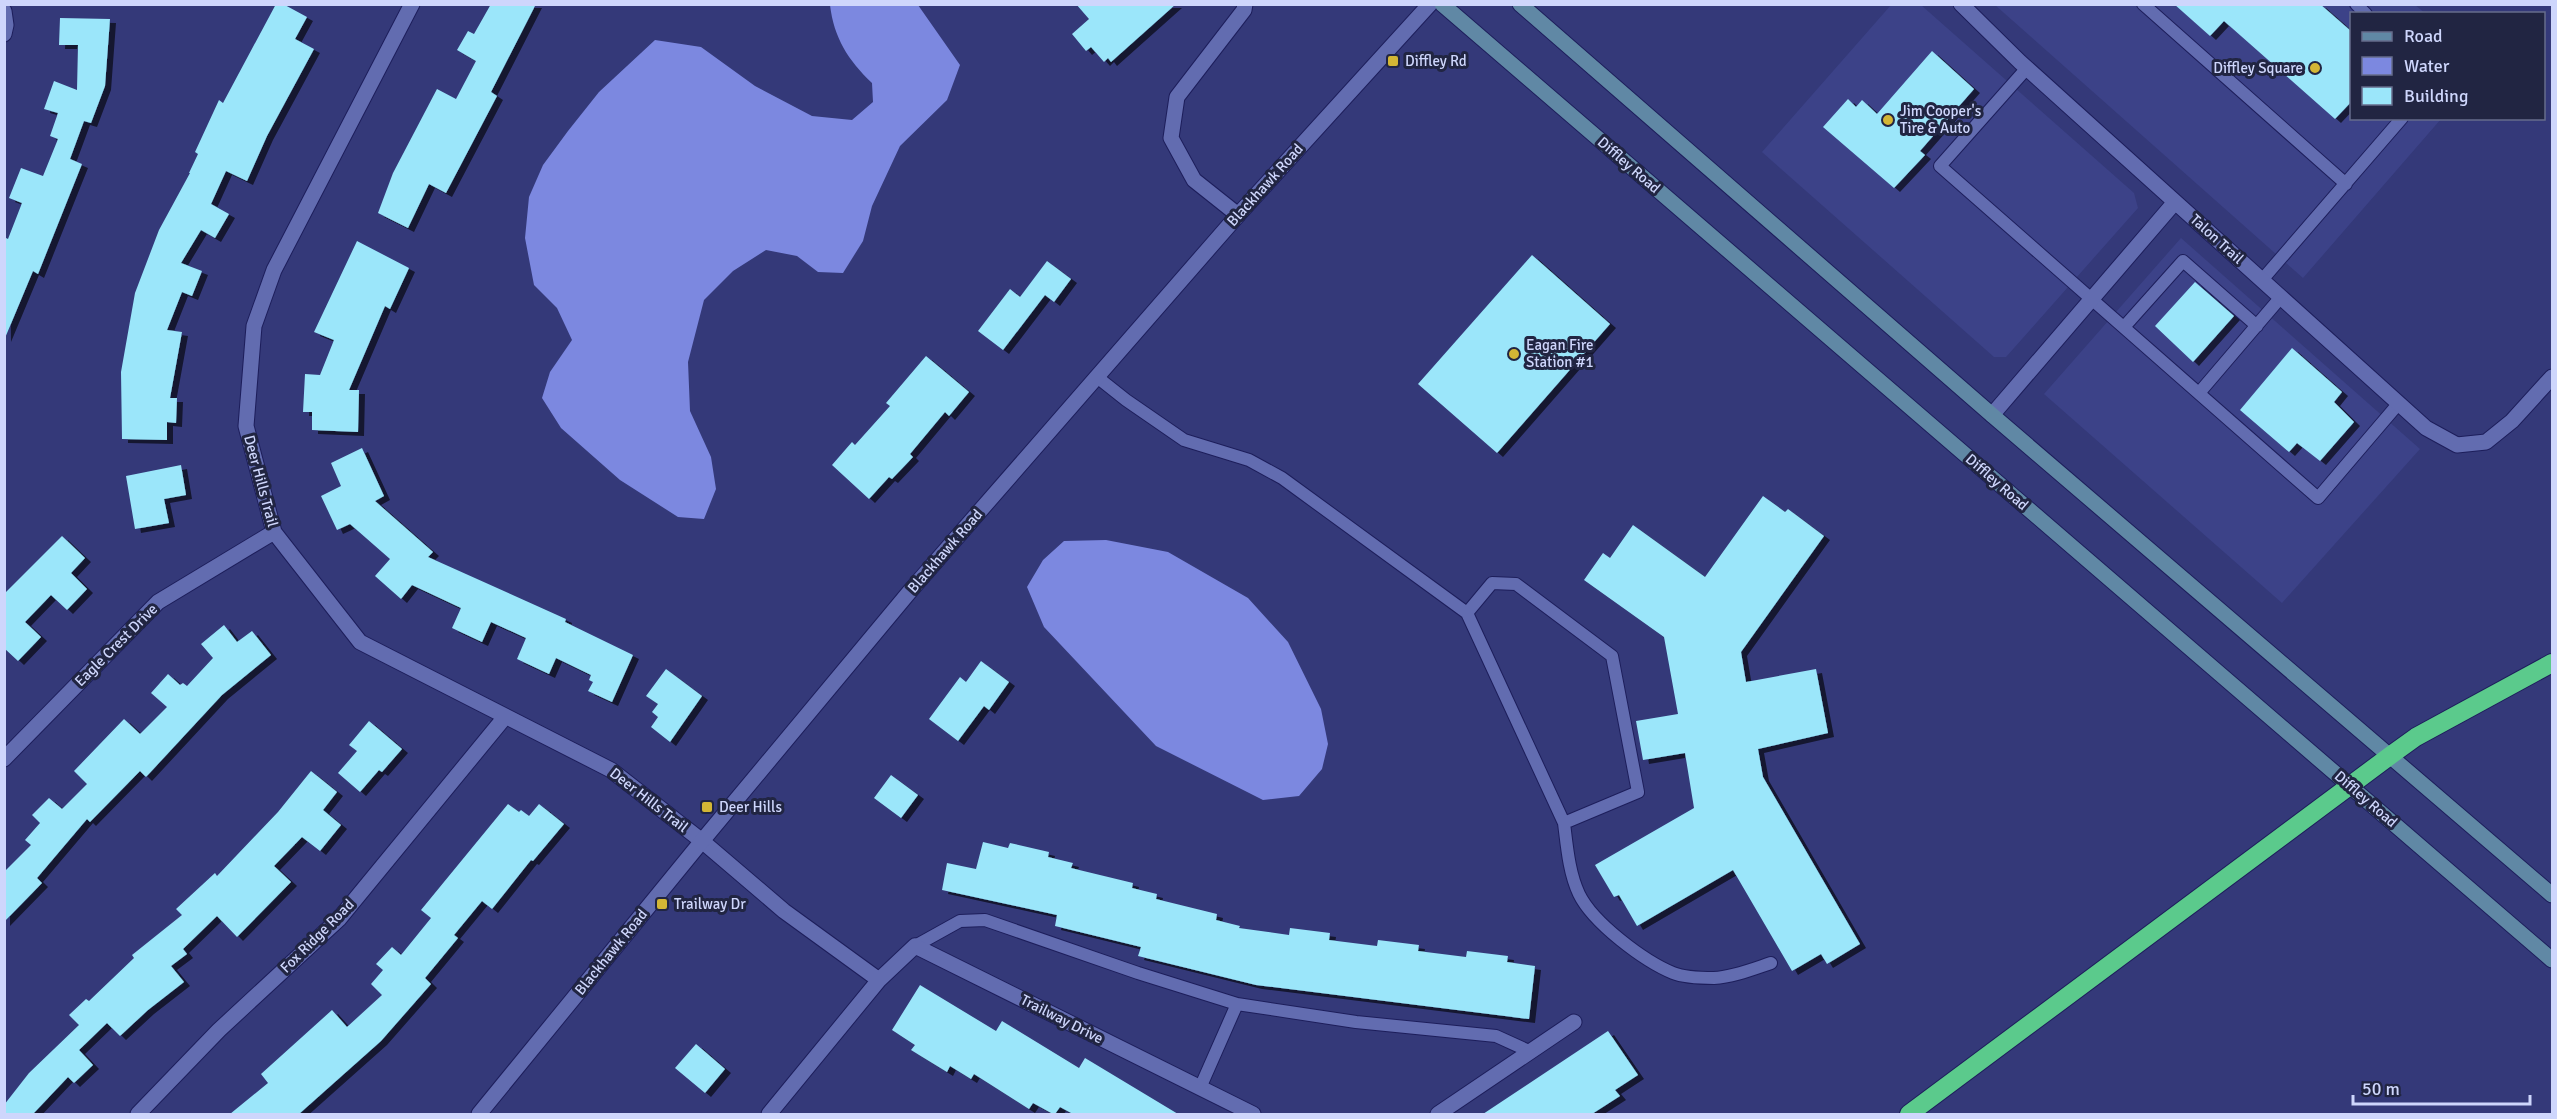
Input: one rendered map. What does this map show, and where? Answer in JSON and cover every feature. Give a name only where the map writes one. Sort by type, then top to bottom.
[{"type":"highway","points":[[1909,1114],[2349,784],[2416,737],[2553,663]]},
{"type":"main road","name":"Diffley Road","points":[[1442,4],[2553,960]]},
{"type":"main road","points":[[1520,4],[1992,416],[2553,895]]},
{"type":"street","name":"Deer Hills Trail","points":[[412,4],[274,270],[254,326],[246,426],[274,532],[360,642],[611,770],[702,841]]},
{"type":"street","points":[[1238,215],[1194,180],[1171,138],[1177,97],[1244,10],[1245,4]]},
{"type":"street","name":"Blackhawk Road","points":[[479,1114],[911,590],[1238,215],[1430,4]]},
{"type":"street","name":"Talon Trail","points":[[1961,4],[2027,68],[2426,428],[2457,445],[2486,442],[2512,422],[2553,377]]},
{"type":"street","points":[[4,12],[6,25],[4,34]]},
{"type":"street","points":[[1992,416],[2175,202]]},
{"type":"street","name":"Eagle Crest Drive","points":[[4,759],[158,602],[274,532]]},
{"type":"street","name":"Fox Ridge Road","points":[[138,1114],[219,1030],[339,919],[505,717]]},
{"type":"street","points":[[702,841],[784,910],[879,980]]},
{"type":"street","points":[[769,1114],[879,980],[915,946]]},
{"type":"street","name":"Trailway Drive","points":[[915,946],[1253,1114]]},
{"type":"street","points":[[1438,1114],[1574,1022]]},
{"type":"lane","points":[[2143,4],[2346,184]]},
{"type":"lane","points":[[2027,68],[1940,166],[2318,498],[2399,404]]},
{"type":"lane","points":[[2262,280],[2400,120]]},
{"type":"lane","points":[[2124,327],[2183,261],[2257,326]]},
{"type":"lane","points":[[2199,393],[2281,297]]},
{"type":"lane","points":[[1097,377],[1184,440],[1249,460],[1282,478],[1467,613],[1564,823],[1569,861],[1580,896],[1607,930],[1645,957],[1674,973],[1713,978],[1771,963]]},
{"type":"lane","points":[[1467,613],[1492,583],[1516,584],[1612,656],[1638,792],[1564,823]]},
{"type":"lane","points":[[915,946],[960,921],[985,920],[1138,973],[1237,1004],[1356,1022],[1496,1036],[1531,1052]]},
{"type":"lane","points":[[1200,1088],[1237,1004]]},
{"type":"shaded area","points":[[1891,5],[1921,5],[2134,193],[2138,208],[2006,357],[1994,357],[1762,152]]},
{"type":"shaded area","points":[[1995,5],[2415,5],[2424,12],[2350,12],[2350,120],[2440,120],[2303,278]]},
{"type":"shaded area","points":[[2181,238],[2420,449],[2282,603],[2044,394]]},
{"type":"water","points":[[830,5],[918,5],[960,65],[947,100],[900,146],[872,206],[863,241],[843,273],[818,272],[797,256],[766,250],[733,271],[704,300],[688,362],[690,411],[711,457],[716,489],[704,519],[678,517],[620,480],[561,428],[542,398],[550,372],[572,340],[557,308],[534,285],[525,238],[529,197],[543,165],[599,92],[655,40],[701,47],[755,86],[812,116],[852,120],[873,102],[872,83],[856,66],[844,48],[835,28]]},
{"type":"water","points":[[1106,540],[1168,552],[1248,598],[1288,642],[1321,709],[1328,744],[1322,769],[1299,796],[1263,800],[1156,746],[1044,627],[1027,587],[1043,560],[1064,541]]},
{"type":"building","points":[[276,4],[283,4],[307,17],[295,39],[314,49],[267,136],[247,181],[226,171],[211,204],[229,214],[215,238],[201,230],[181,263],[202,271],[192,296],[182,292],[167,330],[182,332],[170,398],[177,398],[176,423],[167,422],[167,440],[122,439],[121,372],[135,293],[159,230],[190,173],[198,154],[195,152],[219,100],[223,103]]},
{"type":"building","points":[[491,4],[536,4],[491,92],[497,96],[446,193],[429,184],[408,228],[378,213],[393,173],[437,89],[456,99],[476,61],[457,50],[468,31],[474,34]]},
{"type":"building","points":[[1076,4],[1176,4],[1111,62],[1108,58],[1104,62],[1091,47],[1086,51],[1072,34],[1089,19]]},
{"type":"building","name":"Diffley Square","points":[[2174,4],[2320,4],[2350,30],[2350,103],[2335,119],[2224,21],[2210,36]]},
{"type":"building","points":[[60,18],[110,19],[105,86],[91,123],[84,121],[70,159],[82,164],[38,274],[33,271],[5,338],[4,237],[8,239],[22,203],[9,198],[21,168],[43,176],[58,139],[50,136],[58,113],[44,109],[54,81],[77,90],[78,45],[59,45]]},
{"type":"building","name":"Jim Cooper's Tire & Auto","points":[[1932,51],[1974,89],[1920,151],[1925,155],[1894,188],[1823,127],[1848,99],[1856,107],[1862,100],[1877,114]]},
{"type":"building","points":[[357,241],[409,268],[390,309],[385,306],[349,390],[359,390],[358,432],[312,430],[312,412],[303,412],[305,374],[320,375],[334,340],[314,332]]},
{"type":"building","name":"Eagan Fire Station #1","points":[[1532,255],[1610,324],[1497,453],[1418,384]]},
{"type":"building","points":[[1047,261],[1071,279],[1054,302],[1045,295],[1003,350],[978,331],[1010,289],[1020,297]]},
{"type":"building","points":[[2195,282],[2234,316],[2193,362],[2155,326]]},
{"type":"building","points":[[2292,348],[2342,392],[2334,402],[2354,422],[2320,461],[2297,443],[2289,452],[2240,410]]},
{"type":"building","points":[[926,356],[969,392],[949,416],[945,412],[910,454],[913,457],[892,479],[889,477],[869,499],[832,465],[852,442],[855,445],[890,406],[886,403]]},
{"type":"building","points":[[362,448],[384,496],[375,501],[433,552],[428,557],[566,619],[565,622],[633,655],[612,702],[588,691],[593,682],[589,680],[591,675],[556,658],[549,674],[517,659],[526,638],[491,622],[482,642],[452,628],[461,608],[412,585],[401,599],[375,576],[390,559],[350,524],[337,530],[321,496],[341,486],[331,463]]},
{"type":"building","points":[[181,465],[186,495],[164,499],[169,523],[135,529],[126,476]]},
{"type":"building","points":[[1763,496],[1785,512],[1788,509],[1824,536],[1741,652],[1746,682],[1816,669],[1828,733],[1758,749],[1763,777],[1860,944],[1827,964],[1821,954],[1792,971],[1733,870],[1637,926],[1619,895],[1614,897],[1595,865],[1694,808],[1685,753],[1643,760],[1636,721],[1678,714],[1664,637],[1584,580],[1603,553],[1610,558],[1633,525],[1705,577]]},
{"type":"building","points":[[62,536],[85,558],[71,573],[87,589],[67,610],[51,595],[25,622],[41,637],[18,661],[4,648],[4,594]]},
{"type":"building","points":[[224,625],[237,642],[252,631],[271,655],[222,695],[146,777],[140,771],[90,822],[87,819],[37,878],[42,883],[4,922],[4,872],[31,845],[25,840],[40,823],[32,815],[49,798],[62,809],[87,784],[74,771],[124,719],[140,734],[167,707],[151,693],[168,674],[180,685],[183,683],[187,686],[213,658],[201,644]]},
{"type":"building","points":[[981,661],[1009,682],[989,710],[984,706],[958,741],[929,719],[960,677],[966,682]]},
{"type":"building","points":[[666,669],[702,696],[670,742],[651,727],[658,717],[652,712],[658,704],[646,696]]},
{"type":"building","points":[[369,721],[402,749],[360,792],[338,773],[357,751],[349,745]]},
{"type":"building","points":[[311,771],[337,792],[323,810],[341,825],[320,851],[302,837],[274,866],[291,882],[237,937],[217,916],[183,949],[187,954],[171,966],[184,982],[148,1010],[120,1036],[107,1023],[79,1050],[93,1065],[74,1083],[68,1077],[33,1114],[4,1114],[4,1105],[29,1073],[79,1025],[69,1015],[86,999],[89,1001],[134,958],[132,955],[182,915],[176,909],[215,873],[217,876],[278,812]]},
{"type":"building","points":[[891,775],[918,795],[901,818],[874,798]]},
{"type":"building","points":[[508,804],[529,816],[539,804],[564,824],[533,861],[531,860],[492,909],[482,901],[454,935],[458,938],[425,978],[431,984],[381,1041],[299,1114],[230,1114],[268,1083],[261,1074],[332,1010],[347,1027],[382,995],[371,984],[383,970],[376,964],[392,947],[401,955],[431,918],[421,910]]},
{"type":"building","points":[[983,842],[1008,848],[1010,843],[1049,852],[1048,857],[1073,863],[1071,868],[1133,883],[1132,888],[1157,894],[1156,899],[1217,914],[1216,920],[1240,926],[1239,928],[1289,935],[1290,928],[1330,933],[1329,940],[1377,946],[1378,940],[1419,945],[1418,951],[1466,957],[1467,951],[1508,956],[1507,962],[1535,966],[1529,1019],[1256,985],[1138,956],[1141,947],[1055,926],[1057,915],[942,890],[947,863],[976,869]]},
{"type":"building","points":[[920,985],[996,1031],[1002,1021],[1079,1068],[1085,1058],[1178,1114],[1073,1114],[1060,1107],[1053,1114],[1033,1103],[1029,1109],[974,1074],[971,1079],[950,1066],[947,1072],[911,1050],[915,1045],[892,1030]]},
{"type":"building","points":[[1608,1031],[1638,1075],[1615,1090],[1620,1096],[1592,1114],[1483,1114]]},
{"type":"building","points":[[696,1044],[725,1069],[705,1093],[675,1068]]},
{"type":"place","name":"Diffley Rd","points":[[1393,61]]},
{"type":"place","name":"Diffley Square","points":[[2315,68]]},
{"type":"place","name":"Jim Cooper's Tire & Auto","points":[[1888,120]]},
{"type":"place","name":"Eagan Fire Station #1","points":[[1514,354]]},
{"type":"place","name":"Deer Hills","points":[[707,807]]},
{"type":"place","name":"Trailway Dr","points":[[662,904]]}]
